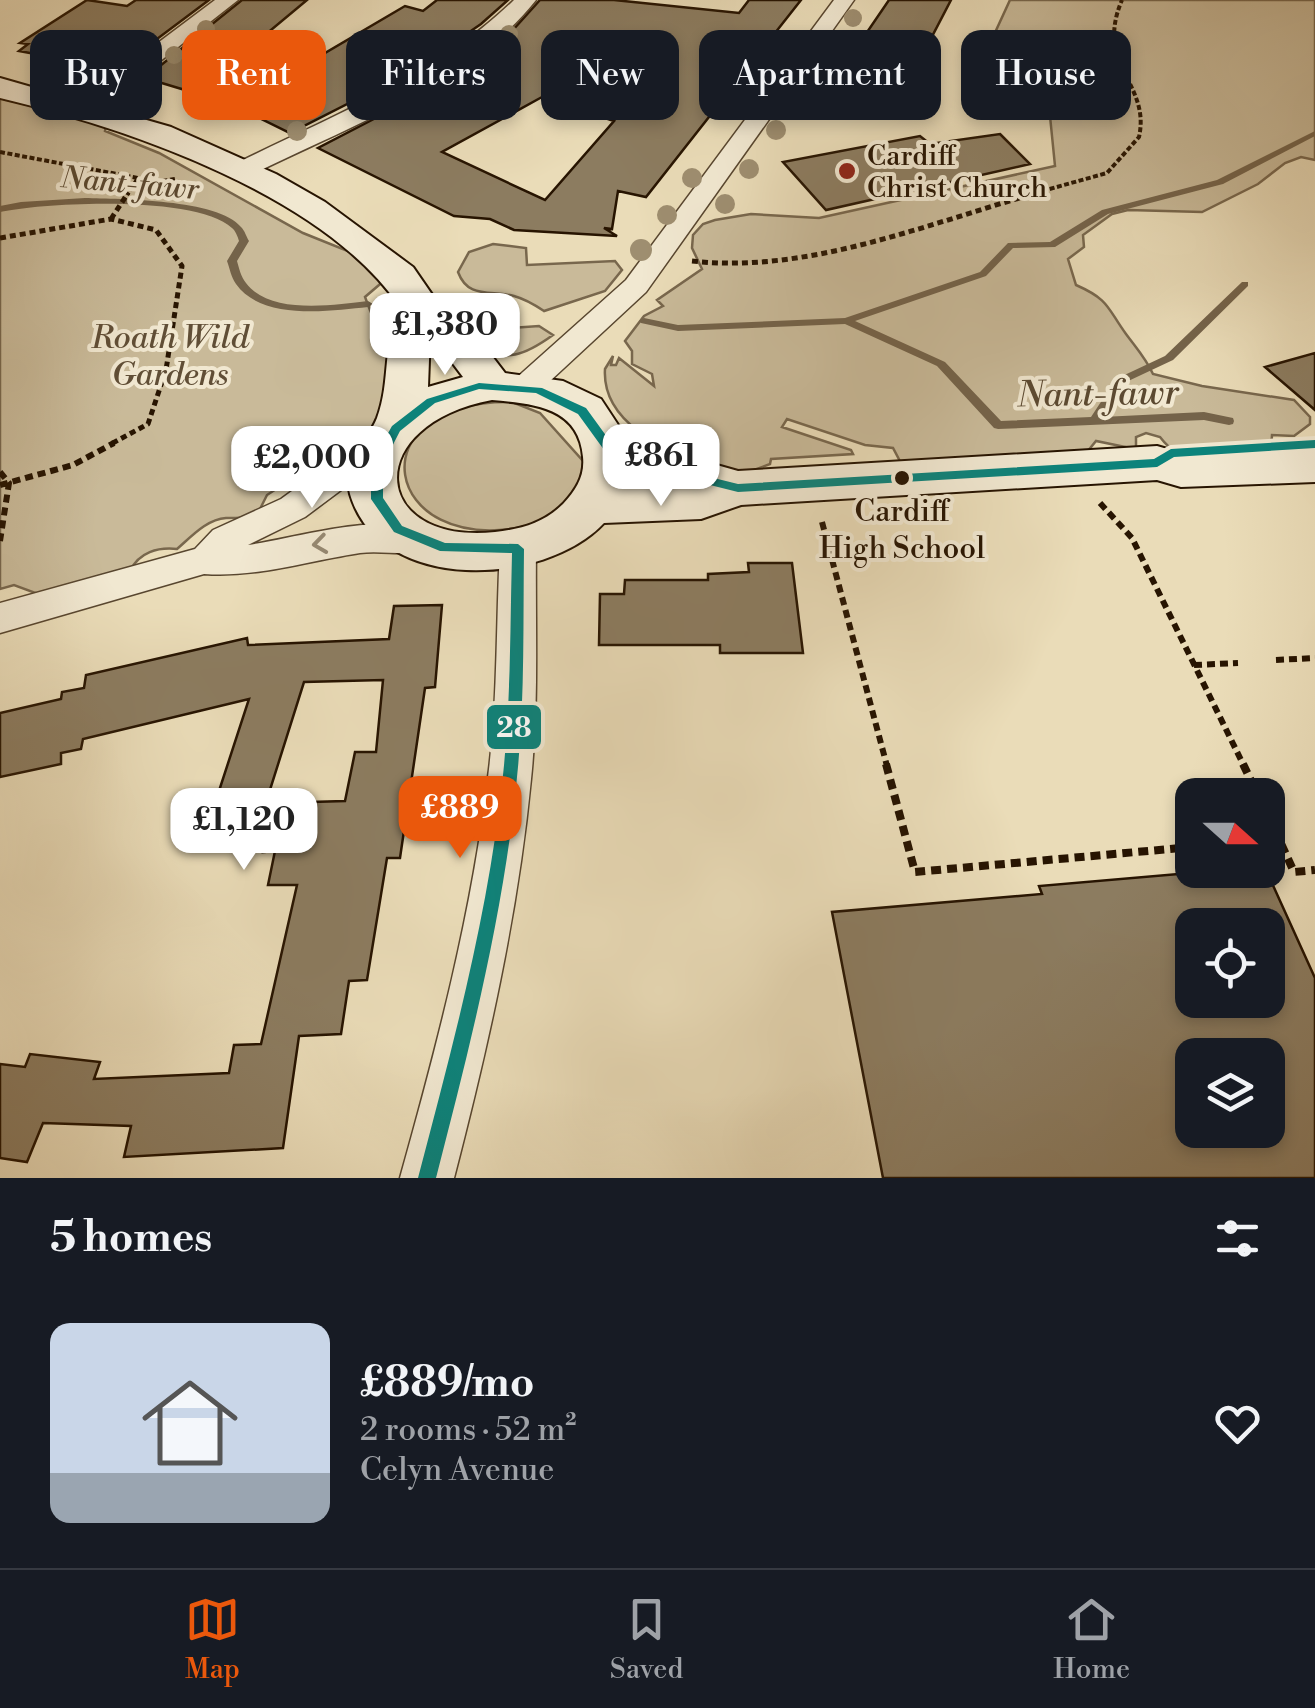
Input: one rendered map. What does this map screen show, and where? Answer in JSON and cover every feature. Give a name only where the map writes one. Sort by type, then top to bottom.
[{"type":"street","points":[[162,50],[228,0]]},
{"type":"street","points":[[240,171],[447,62],[491,32],[526,0]]},
{"type":"street","points":[[508,387],[614,309],[662,254],[844,0]]},
{"type":"street","points":[[0,88],[30,95]]},
{"type":"street","points":[[121,120],[240,171],[356,241],[403,278],[421,308],[440,319],[508,387]]},
{"type":"street","points":[[417,540],[386,516],[373,492],[373,466],[391,433],[410,369],[409,330],[421,308]]},
{"type":"street","points":[[0,618],[204,560],[228,562],[365,538],[417,540],[478,554],[518,549],[574,525],[593,506],[605,488],[611,451],[601,428],[582,408],[556,395],[508,387],[456,392],[424,406],[293,508],[226,540],[204,560]]},
{"type":"street","points":[[1157,463],[1171,453],[1315,444]]},
{"type":"street","points":[[611,451],[650,466],[738,488]]},
{"type":"street","points":[[593,506],[702,501],[738,488],[1157,463],[1181,470],[1315,465]]},
{"type":"street","points":[[426,1178],[471,1003],[502,841],[518,674],[518,549]]},
{"type":"path","points":[[662,254],[736,266],[799,259],[1106,174],[1135,146],[1142,127],[1138,99],[1112,38],[1122,0]]},
{"type":"path","points":[[0,152],[138,178],[111,219]]},
{"type":"path","points":[[129,188],[179,178]]},
{"type":"path","points":[[0,238],[111,219],[156,230],[182,266],[166,370],[148,424],[74,465],[0,486]]},
{"type":"path","points":[[0,472],[10,483]]},
{"type":"path","points":[[0,541],[10,483]]},
{"type":"path","points":[[1099,502],[1132,538],[1250,778]]},
{"type":"path","points":[[822,522],[915,872],[1175,849]]},
{"type":"path","points":[[1276,660],[1315,658]]},
{"type":"path","points":[[1194,666],[1238,663]]},
{"type":"path","points":[[1285,853],[1294,872],[1315,870]]},
{"type":"green space","points":[[1010,0],[1315,0],[1315,160],[1301,157],[1285,163],[1258,184],[1202,212],[1128,210],[1112,214],[1083,235],[1084,247],[1068,259],[1076,285],[1107,305],[1153,374],[1294,400],[1310,417],[1310,424],[1294,436],[1272,435],[1271,450],[1233,452],[1210,445],[1197,447],[1197,455],[1185,454],[1171,449],[1160,437],[1146,433],[1136,437],[1136,447],[1130,448],[1096,441],[1087,452],[902,465],[893,448],[865,445],[787,419],[782,427],[851,450],[853,454],[771,459],[770,464],[733,478],[671,450],[631,425],[607,391],[605,369],[613,356],[611,365],[616,365],[619,358],[654,386],[652,374],[632,364],[632,351],[625,341],[644,316],[663,306],[657,300],[702,269],[692,248],[693,235],[703,224],[751,214],[819,218],[1055,166],[1050,120],[1131,120],[1131,30],[996,30]]},
{"type":"green space","name":"Roath Wild Gardens","points":[[0,98],[30,106],[30,120],[86,120],[106,125],[105,131],[159,153],[303,233],[370,260],[386,279],[365,297],[373,318],[416,341],[393,424],[354,446],[331,453],[267,495],[258,513],[212,522],[177,549],[144,555],[130,571],[38,594],[14,585],[0,589]]},
{"type":"green space","points":[[493,244],[526,248],[527,265],[615,261],[622,270],[605,291],[544,311],[514,296],[474,290],[462,281],[458,272],[469,252]]},
{"type":"green space","points":[[539,326],[553,335],[525,352],[496,354],[478,341],[511,328]]},
{"type":"green space","points":[[512,402],[540,413],[583,461],[587,473],[578,505],[527,526],[478,530],[441,520],[416,500],[405,475],[408,448],[427,425],[461,408]]},
{"type":"building","points":[[87,0],[127,6],[136,0],[209,0],[162,35],[162,30],[40,30]]},
{"type":"building","points":[[242,0],[307,0],[271,30],[205,30]]},
{"type":"building","points":[[437,0],[508,0],[472,30],[364,30],[405,6],[423,11]]},
{"type":"building","points":[[540,0],[614,0],[739,13],[749,0],[801,0],[777,30],[699,30],[699,120],[707,120],[646,197],[618,191],[612,229],[604,228],[617,236],[514,230],[490,219],[454,216],[318,148],[372,120],[500,120],[442,152],[545,200],[614,121],[611,120],[679,120],[679,30],[541,30],[541,98],[521,109],[521,30],[513,30]]},
{"type":"building","points":[[889,0],[951,0],[935,30],[868,30]]},
{"type":"building","points":[[30,37],[30,53],[19,51],[28,44],[20,43]]},
{"type":"building","points":[[346,41],[346,105],[326,115],[326,52]]},
{"type":"building","points":[[182,48],[182,89],[162,83],[162,64]]},
{"type":"building","points":[[264,120],[316,120],[290,133]]},
{"type":"building","points":[[1000,134],[1030,164],[826,210],[783,162],[920,136],[930,144]]},
{"type":"building","points":[[1315,353],[1315,410],[1265,367]]},
{"type":"building","points":[[748,563],[792,563],[803,653],[720,653],[720,645],[599,645],[600,594],[624,594],[625,580],[708,580],[708,574],[749,572]]},
{"type":"building","points":[[442,605],[435,687],[425,688],[400,858],[387,858],[367,980],[349,981],[341,1034],[299,1036],[283,1148],[124,1157],[131,1126],[43,1123],[27,1162],[0,1158],[0,1064],[25,1067],[30,1054],[100,1062],[94,1079],[229,1073],[234,1045],[261,1044],[297,885],[268,885],[275,851],[263,852],[275,803],[345,801],[355,752],[376,752],[383,680],[304,682],[269,793],[218,794],[249,699],[83,739],[81,749],[61,753],[61,764],[0,777],[0,713],[61,699],[62,692],[84,688],[86,675],[247,638],[248,645],[389,639],[394,606]]},
{"type":"building","points":[[1175,874],[1175,888],[1274,888],[1283,908],[1175,908],[1175,1018],[1285,1018],[1285,912],[1315,978],[1315,1178],[883,1178],[832,912],[1042,894],[1039,886]]},
{"type":"waterway","points":[[846,321],[983,274],[1011,245],[1052,245],[1105,212],[1220,182],[1315,133]]},
{"type":"waterway","name":"Nant-fawr","points":[[0,209],[85,201],[193,209],[237,227],[244,241],[232,261],[239,281],[265,302],[300,308],[368,304]]},
{"type":"waterway","points":[[1094,421],[1120,381],[1169,358],[1245,284]]},
{"type":"waterway","name":"Nant-fawr","points":[[644,321],[678,328],[846,321]]},
{"type":"waterway","name":"Nant-fawr","points":[[846,321],[941,364],[998,425],[1094,421]]},
{"type":"waterway","name":"Nant-fawr","points":[[1094,421],[1204,416],[1229,421]]},
{"type":"transit line","name":"28","points":[[427,1178],[476,979],[504,828],[514,720],[518,549],[444,548],[398,529],[377,499],[377,464],[396,429],[431,401],[479,386],[538,390],[582,411],[611,451],[650,466],[738,488],[1157,463],[1171,453],[1315,444]]},
{"type":"place","name":"Cardiff Christ Church","points":[[847,171]]},
{"type":"place","name":"Cardiff High School","points":[[902,478]]}]
